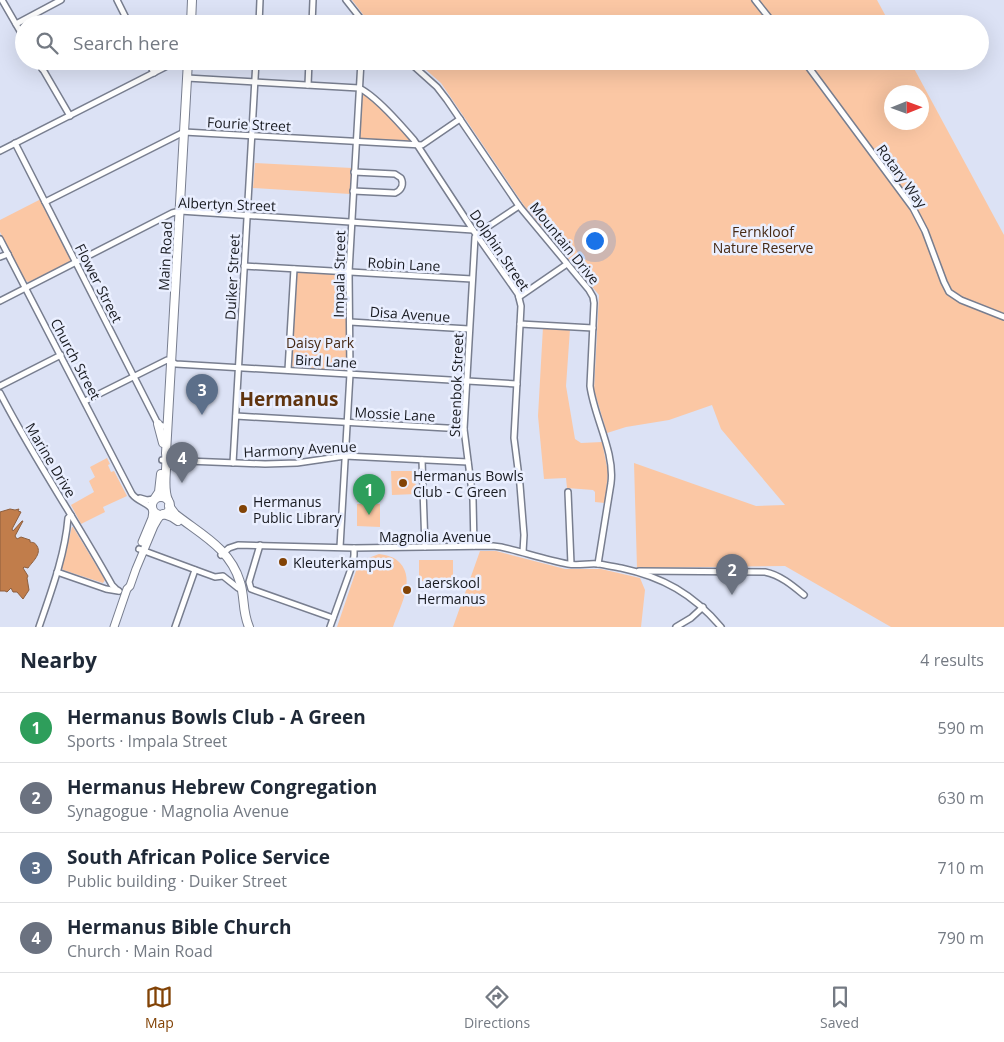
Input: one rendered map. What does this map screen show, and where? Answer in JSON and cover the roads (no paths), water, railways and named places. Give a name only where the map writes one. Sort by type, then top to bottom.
[{"type":"main road","points":[[191,15],[192,0]]},
{"type":"main road","name":"Main Road","points":[[141,550],[158,518],[167,512],[169,503],[165,491],[165,458],[188,70]]},
{"type":"main road","points":[[158,424],[165,458]]},
{"type":"main road","name":"Main Road","points":[[114,627],[124,591],[152,518],[152,505],[158,496],[165,458]]},
{"type":"main road","points":[[155,499],[162,497],[169,503],[175,514],[213,542],[234,566],[242,588],[244,614],[249,627]]},
{"type":"main road","points":[[153,510],[157,514],[163,514],[175,519],[223,554],[238,588],[240,610],[245,627]]},
{"type":"street","points":[[2,0],[15,22]]},
{"type":"street","points":[[33,15],[61,0]]},
{"type":"street","points":[[117,0],[124,15]]},
{"type":"street","points":[[259,15],[260,0]]},
{"type":"street","points":[[312,15],[313,0]]},
{"type":"street","points":[[346,0],[358,15]]},
{"type":"street","points":[[755,0],[767,15]]},
{"type":"street","points":[[42,70],[70,116]]},
{"type":"street","points":[[0,151],[160,70]]},
{"type":"street","name":"Duiker Street","points":[[233,463],[256,70]]},
{"type":"street","points":[[308,85],[309,70]]},
{"type":"street","name":"Impala Street","points":[[340,547],[350,374],[349,272],[351,222],[360,70]]},
{"type":"street","name":"Mountain Drive","points":[[418,70],[437,87],[519,206],[593,297],[590,386],[610,460],[612,475],[598,564]]},
{"type":"street","name":"Rotary Way","points":[[811,70],[913,208],[925,231],[949,292],[961,300],[1004,317]]},
{"type":"street","points":[[188,78],[359,88]]},
{"type":"street","name":"Dolphin Street","points":[[359,88],[365,91],[404,128],[519,297],[521,306],[514,438],[524,535],[523,552]]},
{"type":"street","name":"Fourie Street","points":[[45,202],[184,132],[422,145],[460,120]]},
{"type":"street","name":"Flower Street","points":[[15,144],[158,424]]},
{"type":"street","points":[[353,191],[395,193],[400,190],[403,184],[401,178],[396,174],[354,172]]},
{"type":"street","points":[[477,235],[519,206]]},
{"type":"street","name":"Albertyn Street","points":[[0,301],[174,212],[180,211],[473,230]]},
{"type":"street","name":"Steenbok Street","points":[[474,546],[473,500],[464,430],[472,279],[475,237],[477,235]]},
{"type":"street","name":"Church Street","points":[[0,239],[135,498],[150,506],[153,510]]},
{"type":"street","points":[[474,254],[487,250]]},
{"type":"street","points":[[0,257],[8,254]]},
{"type":"street","points":[[519,297],[568,264]]},
{"type":"street","name":"Robin Lane","points":[[244,266],[472,279]]},
{"type":"street","points":[[288,370],[294,269]]},
{"type":"street","name":"Disa Avenue","points":[[350,322],[469,329]]},
{"type":"street","points":[[520,324],[593,328]]},
{"type":"street","points":[[0,386],[61,355]]},
{"type":"street","name":"Bird Lane","points":[[85,401],[165,361],[176,364],[517,384]]},
{"type":"street","name":"Marine Drive","points":[[0,393],[24,438],[71,515],[68,518],[67,532],[57,572],[39,627]]},
{"type":"street","name":"Mossie Lane","points":[[236,416],[464,430]]},
{"type":"street","points":[[158,424],[167,426]]},
{"type":"street","name":"Harmony Avenue","points":[[165,458],[265,464],[346,456],[468,462]]},
{"type":"street","points":[[422,460],[425,547]]},
{"type":"street","points":[[131,489],[141,499],[155,499]]},
{"type":"street","points":[[568,492],[571,564]]},
{"type":"street","points":[[71,515],[113,587],[124,591]]},
{"type":"street","name":"Magnolia Avenue","points":[[223,554],[231,546],[236,545],[354,548],[501,547],[571,564],[598,564],[636,572],[662,581],[686,594],[703,607],[721,627]]},
{"type":"street","points":[[260,545],[249,582],[250,587],[255,591],[333,618]]},
{"type":"street","points":[[330,627],[353,563],[354,548]]},
{"type":"street","points":[[141,550],[215,577],[223,576],[238,588]]},
{"type":"street","points":[[175,627],[195,570]]},
{"type":"street","points":[[636,572],[642,570],[765,572],[778,576],[804,595]]},
{"type":"street","points":[[662,581],[666,570]]},
{"type":"street","points":[[57,572],[106,589],[124,591]]},
{"type":"street","points":[[676,627],[691,618],[703,607]]},
{"type":"place","name":"South African Police Service","points":[[202,415]]},
{"type":"place","name":"Hermanus Bible Church","points":[[182,483]]},
{"type":"place","name":"Hermanus Bowls Club - C Green","points":[[403,483]]},
{"type":"place","name":"Hermanus Public Library","points":[[243,509]]},
{"type":"place","name":"Hermanus Bowls Club - A Green","points":[[369,515]]},
{"type":"place","name":"Kleuterkampus","points":[[283,562]]},
{"type":"place","name":"Laerskool Hermanus","points":[[407,590]]},
{"type":"place","name":"Hermanus Hebrew Congregation","points":[[732,595]]},
{"type":"district","name":"Hermanus","points":[[289,399]]},
{"type":"park label","name":"Fernkloof Nature Reserve","points":[[763,240]]},
{"type":"park label","name":"Daisy Park","points":[[320,342]]}]
